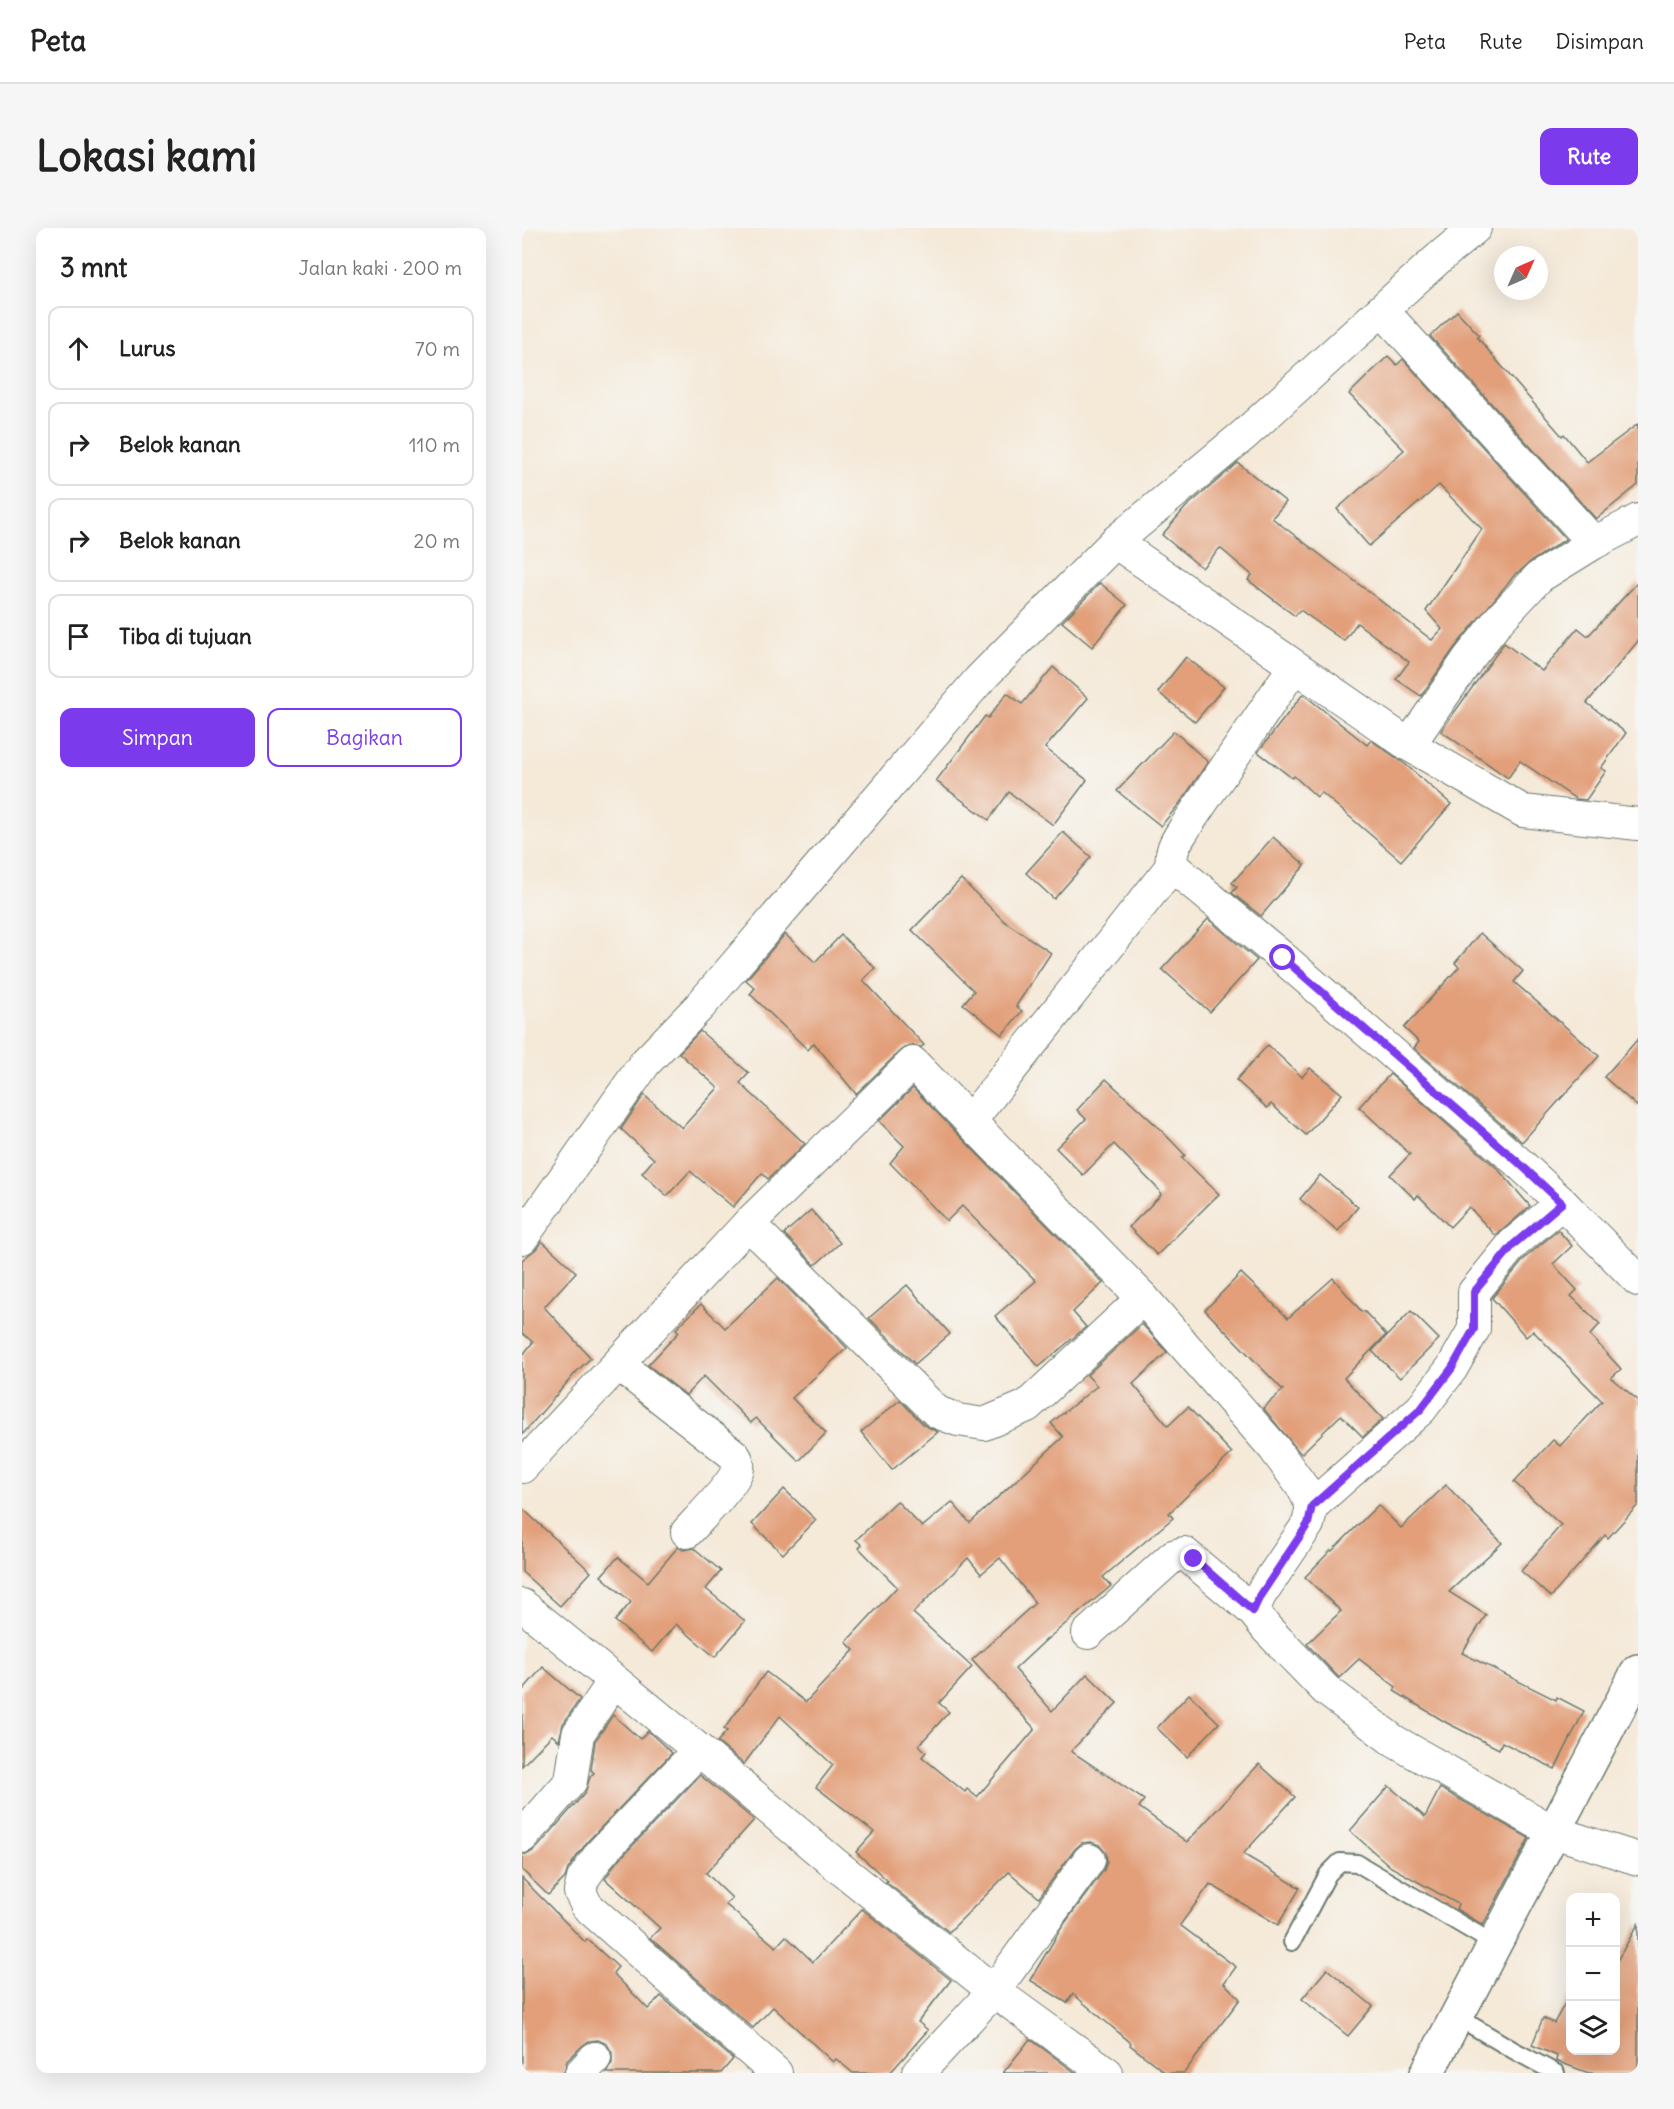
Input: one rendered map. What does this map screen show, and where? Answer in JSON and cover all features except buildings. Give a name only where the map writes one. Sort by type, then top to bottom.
[{"type":"street","points":[[522,1238],[645,1063],[700,1006],[979,680],[1115,542],[1245,434],[1475,228]]},
{"type":"street","points":[[1382,310],[1594,543]]},
{"type":"street","points":[[1408,745],[1469,658],[1498,621],[1539,577],[1638,519]]},
{"type":"street","points":[[1115,542],[1408,745],[1523,811],[1638,824]]},
{"type":"street","points":[[1294,667],[1186,826],[1173,848],[1172,866],[1318,988],[1519,1163],[1638,1280]]},
{"type":"street","points":[[970,1121],[1172,866]]},
{"type":"street","points":[[522,1467],[747,1225],[914,1063],[1143,1298],[1274,1448],[1303,1488],[1312,1506]]},
{"type":"street","points":[[1253,1611],[1260,1596],[1308,1524],[1312,1506],[1421,1409],[1452,1368],[1474,1329],[1474,1292],[1514,1244],[1562,1203]]},
{"type":"street","points":[[747,1225],[763,1238],[937,1412],[958,1420],[984,1424],[1027,1406],[1143,1298]]},
{"type":"street","points":[[618,1364],[734,1455],[738,1461],[738,1469],[729,1484],[687,1532]]},
{"type":"street","points":[[1088,1633],[1173,1556],[1184,1553],[1253,1611],[1267,1629],[1326,1690],[1394,1741],[1554,1832],[1638,1859]]},
{"type":"street","points":[[522,1605],[834,1864],[994,1991],[1107,2073]]},
{"type":"street","points":[[1427,2073],[1638,1671]]},
{"type":"street","points":[[522,1837],[571,1781],[578,1734],[614,1681]]},
{"type":"street","points":[[699,1750],[600,1854],[583,1879],[580,1892],[587,1906],[776,2073]]},
{"type":"street","points":[[918,2073],[994,1991],[1089,1860]]},
{"type":"lane","points":[[1292,1942],[1328,1874],[1340,1862],[1357,1863],[1496,1945]]},
{"type":"lane","points":[[1456,2016],[1556,2073]]},
{"type":"route","points":[[1194,1559],[1253,1611],[1260,1596],[1308,1524],[1312,1506],[1421,1409],[1452,1368],[1474,1329],[1474,1292],[1514,1244],[1562,1203],[1283,958]]}]
